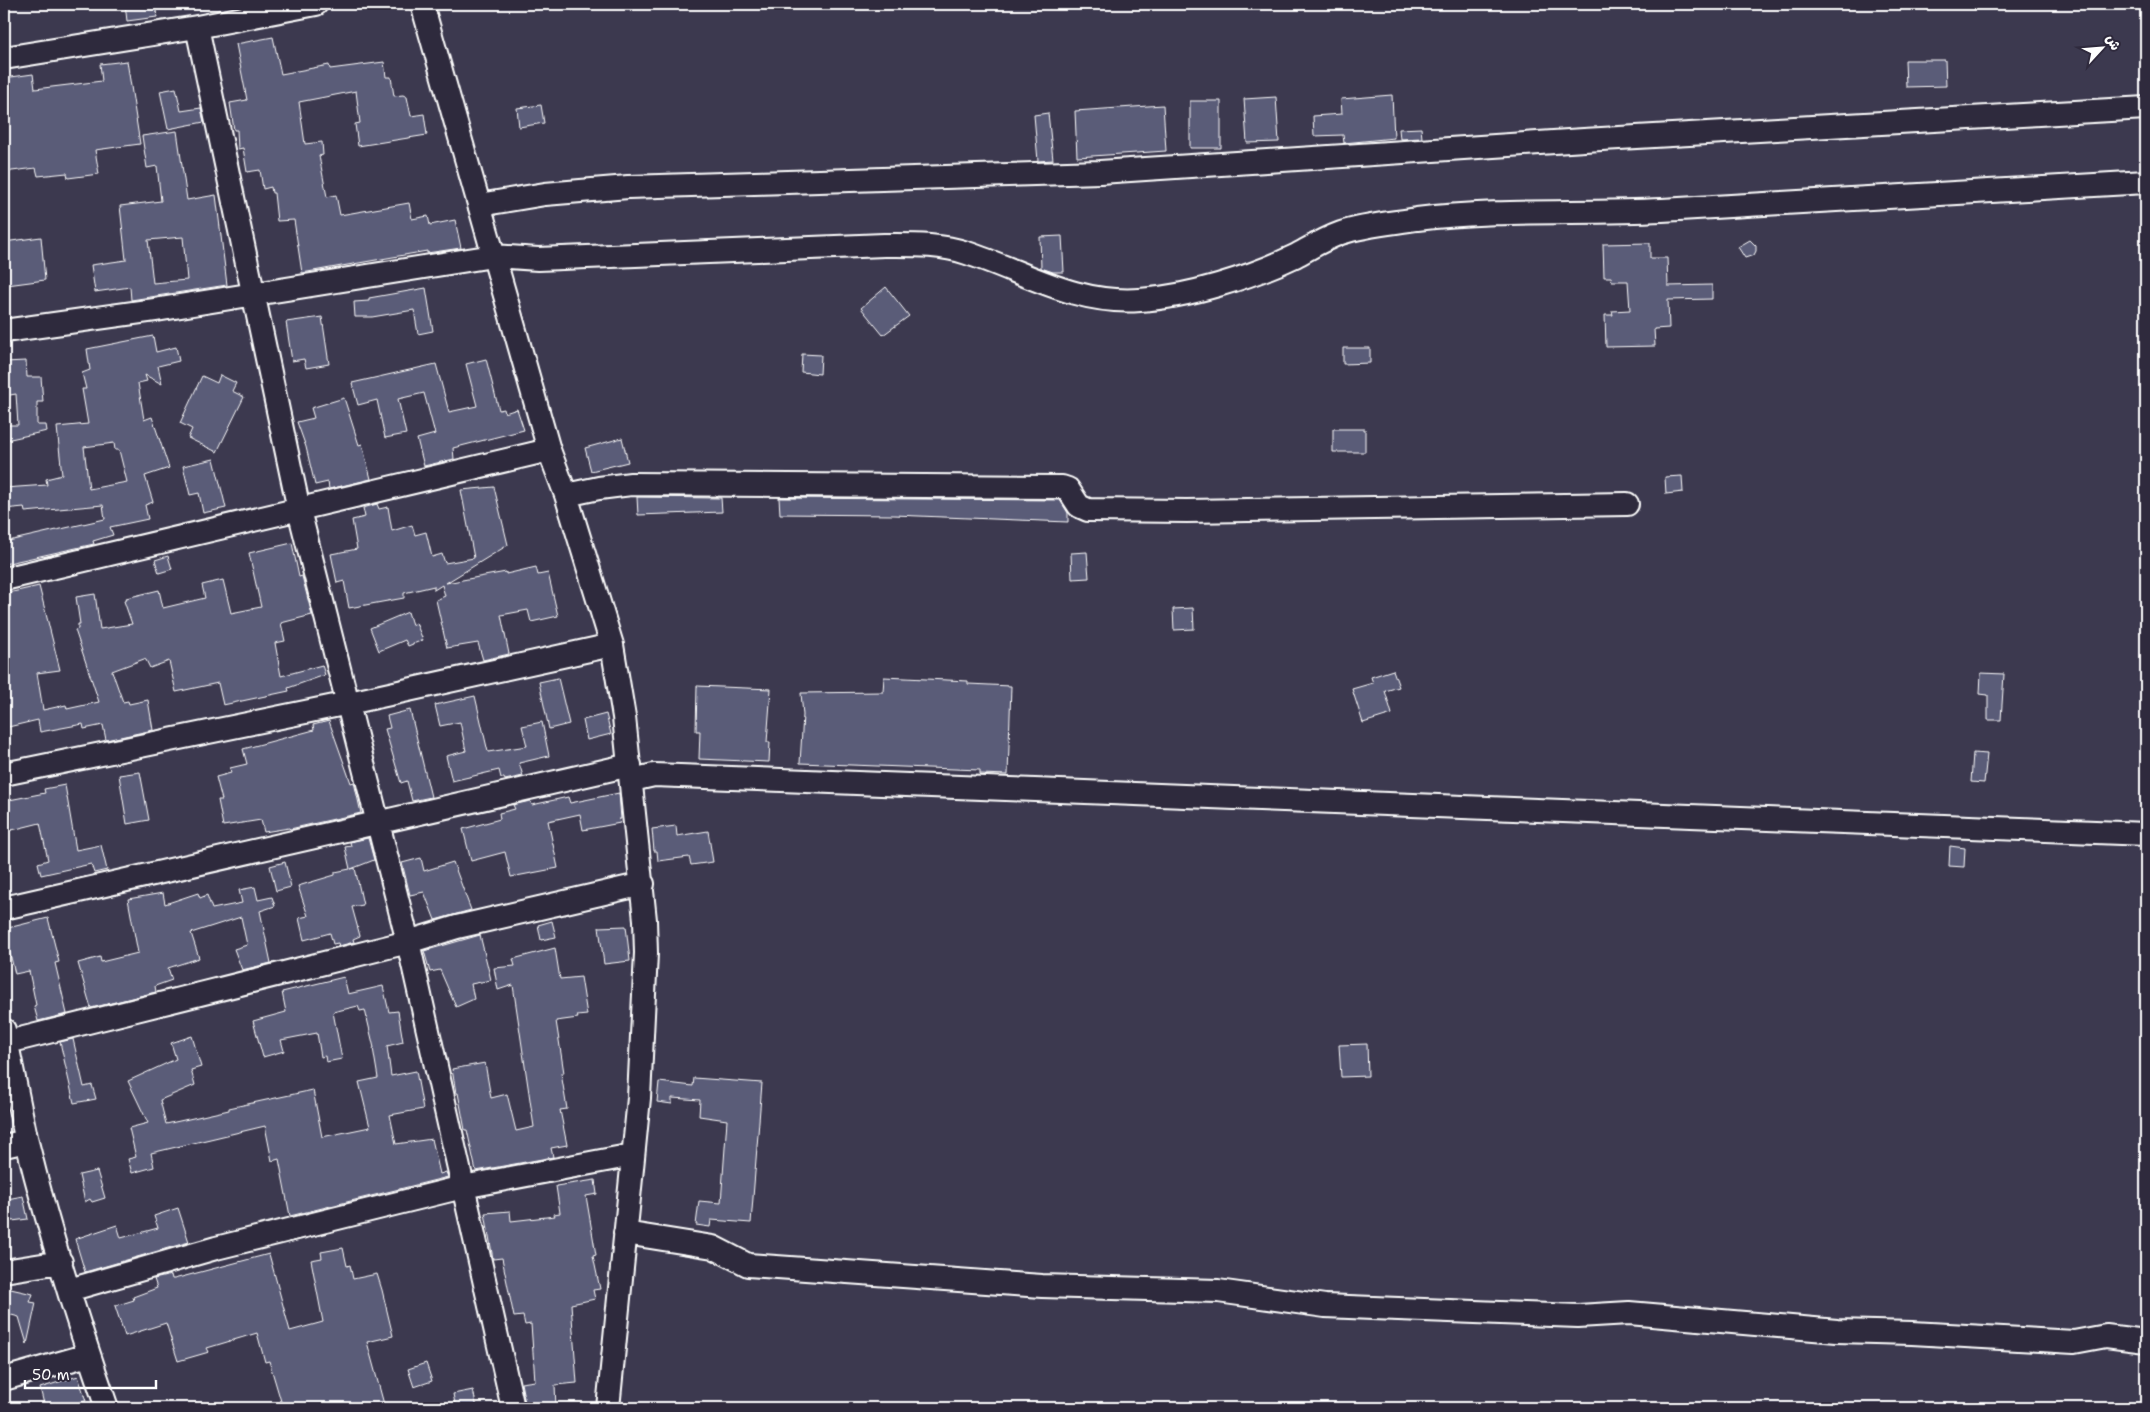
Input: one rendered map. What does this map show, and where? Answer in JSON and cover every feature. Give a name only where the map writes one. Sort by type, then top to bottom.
[{"type":"street","points":[[4,58],[196,28],[316,4]]},
{"type":"street","points":[[422,4],[549,450],[566,495],[612,644],[624,717],[643,884],[646,953],[640,1098],[608,1408]]},
{"type":"street","points":[[196,28],[299,510],[349,702],[408,942],[513,1408]]},
{"type":"street","points":[[479,205],[545,194],[628,187],[1100,172],[1594,140],[2146,108]]},
{"type":"street","points":[[4,331],[253,295],[493,256],[538,259],[884,244],[934,245],[968,253],[1051,287],[1088,298],[1109,301],[1139,300],[1187,292],[1264,270],[1296,256],[1327,238],[1358,227],[1417,219],[1492,213],[1658,210],[2146,182]]},
{"type":"street","points":[[4,579],[549,450]]},
{"type":"street","points":[[566,495],[631,484],[939,484],[1062,487],[1068,489],[1079,506],[1088,510],[1187,511],[1627,504]]},
{"type":"street","points":[[4,774],[349,702],[612,644]]},
{"type":"street","points":[[4,908],[379,823],[631,772],[654,775],[2146,834]]},
{"type":"street","points":[[107,1408],[88,1355],[27,1141],[5,1039],[408,942],[457,927],[643,884]]},
{"type":"street","points":[[4,1146],[27,1141]]},
{"type":"street","points":[[69,1290],[216,1248],[463,1186],[633,1155]]},
{"type":"street","points":[[625,1233],[713,1247],[739,1261],[758,1266],[1042,1286],[1218,1291],[1325,1306],[1578,1316],[1630,1313],[1837,1331],[2074,1342],[2106,1336],[2146,1341]]},
{"type":"street","points":[[4,1271],[61,1262]]},
{"type":"street","points":[[4,1379],[88,1355]]},
{"type":"building","points":[[125,4],[155,4],[157,17],[127,21]]},
{"type":"building","points":[[273,37],[281,74],[329,65],[330,69],[384,62],[386,77],[391,77],[394,96],[403,95],[407,97],[411,116],[424,114],[427,135],[358,146],[355,124],[360,123],[356,91],[299,102],[305,144],[322,142],[323,155],[319,156],[327,197],[336,195],[340,215],[409,203],[412,219],[428,216],[430,225],[455,220],[461,248],[427,253],[427,251],[302,273],[294,220],[277,221],[274,193],[272,193],[271,187],[263,189],[260,170],[247,172],[243,148],[238,149],[237,130],[234,130],[230,103],[247,100],[236,44]]},
{"type":"building","points":[[1905,60],[1945,60],[1946,86],[1906,87]]},
{"type":"building","points":[[127,61],[140,144],[95,150],[99,174],[68,178],[67,173],[38,176],[36,168],[4,172],[4,78],[33,74],[35,89],[102,81],[100,64]]},
{"type":"building","points":[[176,88],[181,111],[201,108],[204,122],[168,129],[160,91]]},
{"type":"building","points":[[1392,95],[1394,138],[1344,143],[1343,135],[1314,136],[1313,116],[1342,114],[1341,99]]},
{"type":"building","points":[[1276,97],[1279,142],[1247,143],[1244,99]]},
{"type":"building","points":[[1190,101],[1221,101],[1221,148],[1190,148]]},
{"type":"building","points":[[541,105],[544,123],[519,127],[517,108]]},
{"type":"building","points":[[1163,105],[1166,151],[1077,157],[1075,111]]},
{"type":"building","points":[[1048,113],[1053,160],[1038,161],[1034,115]]},
{"type":"building","points":[[1421,128],[1422,138],[1400,139],[1399,129]]},
{"type":"building","points":[[177,131],[187,200],[216,195],[227,285],[131,300],[130,287],[95,292],[91,265],[126,260],[120,206],[161,201],[157,166],[147,168],[142,136]],"holes":[[[183,237],[187,280],[153,283],[148,240]]]},
{"type":"building","points":[[1062,236],[1064,272],[1053,272],[1041,268],[1040,237]]},
{"type":"building","points":[[41,237],[45,280],[7,285],[4,242]]},
{"type":"building","points":[[1750,240],[1756,246],[1756,251],[1754,255],[1745,258],[1738,247]]},
{"type":"building","points":[[1650,243],[1650,258],[1667,258],[1668,286],[1712,285],[1712,299],[1668,300],[1669,328],[1654,329],[1655,346],[1606,347],[1605,315],[1613,315],[1612,311],[1630,310],[1628,281],[1612,281],[1611,277],[1604,277],[1603,244]]},
{"type":"building","points":[[886,287],[909,316],[883,335],[861,308]]},
{"type":"building","points":[[426,288],[433,331],[418,334],[414,310],[372,317],[355,317],[354,302],[369,301],[369,298]]},
{"type":"building","points":[[322,317],[329,364],[306,368],[304,359],[292,361],[286,322]]},
{"type":"building","points":[[153,336],[156,352],[176,347],[179,361],[158,366],[162,384],[145,375],[147,381],[138,383],[144,420],[152,417],[169,468],[145,476],[153,502],[145,505],[148,519],[110,527],[113,535],[93,541],[94,544],[4,564],[4,542],[105,519],[103,505],[25,512],[24,507],[4,509],[4,488],[47,485],[46,479],[62,475],[57,427],[88,424],[82,389],[86,389],[82,373],[90,370],[87,349]],"holes":[[[114,443],[115,450],[119,450],[127,482],[89,489],[84,447]]]},
{"type":"building","points":[[1343,348],[1370,348],[1370,363],[1343,364]]},
{"type":"building","points":[[802,354],[821,355],[820,374],[801,372]]},
{"type":"building","points":[[486,359],[499,410],[504,409],[505,413],[517,409],[524,430],[453,448],[454,459],[424,466],[417,439],[435,434],[424,393],[398,399],[406,434],[385,438],[377,400],[358,405],[352,383],[436,364],[449,412],[477,406],[466,364]]},
{"type":"building","points":[[26,361],[27,377],[41,377],[43,402],[37,402],[37,425],[46,425],[47,431],[6,440],[5,425],[18,425],[16,394],[4,396],[4,362]]},
{"type":"building","points":[[220,375],[236,383],[232,391],[244,397],[217,452],[188,438],[192,429],[180,423],[202,376],[217,383]]},
{"type":"building","points":[[344,398],[359,445],[362,444],[371,479],[329,489],[328,482],[315,485],[306,447],[297,422],[314,418],[311,408]]},
{"type":"building","points":[[1333,429],[1365,429],[1365,452],[1333,452]]},
{"type":"building","points":[[622,438],[628,462],[591,471],[585,448]]},
{"type":"building","points":[[214,459],[226,508],[203,513],[199,493],[190,495],[183,466]]},
{"type":"building","points":[[1682,476],[1683,492],[1666,494],[1665,477]]},
{"type":"building","points":[[494,487],[508,545],[446,583],[506,572],[506,574],[536,567],[538,575],[548,573],[558,616],[531,622],[528,610],[501,615],[509,654],[483,660],[478,643],[447,648],[436,600],[445,596],[442,585],[434,590],[434,586],[404,593],[404,598],[349,608],[344,581],[337,583],[331,554],[357,549],[352,520],[365,517],[363,508],[377,504],[379,509],[388,507],[392,531],[412,525],[415,535],[426,532],[432,557],[442,554],[445,563],[474,558],[461,490]]},
{"type":"building","points":[[637,497],[721,498],[722,512],[638,515]]},
{"type":"building","points":[[779,498],[1060,500],[1068,513],[1068,522],[894,515],[780,514]]},
{"type":"building","points":[[292,543],[299,577],[302,576],[312,615],[281,623],[285,641],[275,643],[281,676],[322,665],[325,675],[288,688],[289,691],[223,705],[218,683],[176,692],[169,661],[150,668],[144,659],[112,671],[123,702],[128,701],[129,704],[148,700],[153,730],[106,740],[103,725],[84,729],[83,724],[40,732],[38,720],[4,728],[4,594],[39,586],[60,670],[37,673],[43,710],[66,705],[67,709],[99,702],[75,630],[78,629],[78,624],[80,624],[76,597],[95,594],[100,629],[132,624],[124,601],[127,600],[126,598],[159,590],[163,608],[205,598],[202,585],[223,580],[231,613],[261,607],[249,553]]},
{"type":"building","points":[[1087,552],[1089,578],[1072,579],[1071,553]]},
{"type":"building","points":[[168,556],[172,569],[159,573],[155,560]]},
{"type":"building","points":[[1193,608],[1194,629],[1174,630],[1173,609]]},
{"type":"building","points":[[408,612],[412,625],[416,623],[423,640],[408,646],[405,640],[379,651],[370,628]]},
{"type":"building","points":[[1393,670],[1399,687],[1385,691],[1392,714],[1363,723],[1352,689],[1373,683],[1371,677]]},
{"type":"building","points":[[1981,673],[2004,674],[2001,720],[1988,720],[1988,695],[1980,694]]},
{"type":"building","points":[[884,677],[968,681],[968,684],[1011,686],[1008,775],[980,774],[980,770],[800,763],[803,715],[801,693],[883,692]]},
{"type":"building","points":[[558,678],[569,724],[549,729],[539,682]]},
{"type":"building","points":[[697,686],[771,689],[767,742],[770,742],[769,762],[699,759],[700,731],[696,731]]},
{"type":"building","points":[[475,696],[488,752],[527,746],[522,726],[542,722],[549,756],[519,763],[523,776],[505,780],[501,778],[499,770],[452,781],[446,756],[466,751],[460,722],[440,726],[435,705]]},
{"type":"building","points":[[410,710],[431,797],[412,801],[407,781],[401,783],[385,729],[390,728],[387,716]]},
{"type":"building","points":[[606,714],[611,734],[587,740],[583,720]]},
{"type":"building","points":[[329,721],[351,783],[354,782],[361,813],[290,829],[264,832],[261,820],[223,826],[218,800],[222,800],[216,777],[231,773],[230,768],[247,764],[243,749],[314,730],[313,725]]},
{"type":"building","points":[[1973,753],[1987,754],[1984,783],[1971,782]]},
{"type":"building","points":[[140,772],[149,820],[127,824],[119,775]]},
{"type":"building","points":[[65,785],[76,850],[101,845],[107,870],[94,873],[91,864],[41,875],[38,863],[48,860],[40,823],[4,832],[4,801],[45,793],[44,789]]},
{"type":"building","points":[[619,793],[620,823],[583,830],[580,814],[548,821],[558,868],[511,877],[505,852],[471,861],[463,829],[500,819],[499,813],[515,809],[513,805],[530,801],[532,805],[568,797],[570,803]]},
{"type":"building","points":[[676,826],[677,836],[708,831],[713,862],[691,865],[689,857],[658,861],[657,851],[654,851],[652,829]]},
{"type":"building","points":[[368,838],[374,860],[351,869],[355,868],[363,905],[352,907],[360,936],[353,939],[354,942],[339,946],[338,943],[333,944],[330,933],[304,940],[299,918],[308,916],[298,886],[335,875],[335,872],[350,869],[345,847],[351,846],[350,842]]},
{"type":"building","points":[[1950,846],[1965,848],[1964,867],[1949,866]]},
{"type":"building","points":[[421,858],[424,871],[453,862],[471,910],[435,920],[424,892],[410,895],[402,863]]},
{"type":"building","points":[[285,862],[291,887],[276,891],[270,866]]},
{"type":"building","points":[[255,887],[258,900],[272,897],[275,906],[260,911],[271,963],[242,970],[234,949],[247,945],[241,917],[191,933],[199,958],[168,968],[172,980],[155,986],[156,992],[91,1008],[78,963],[100,957],[101,962],[138,953],[128,899],[163,893],[165,904],[198,893],[200,898],[207,895],[212,909],[242,903],[239,890]]},
{"type":"building","points":[[48,918],[59,962],[55,963],[67,1014],[38,1021],[29,971],[15,974],[4,929]]},
{"type":"building","points":[[552,921],[556,937],[541,940],[538,925]]},
{"type":"building","points":[[626,926],[630,961],[604,964],[599,927]]},
{"type":"building","points":[[480,935],[491,980],[471,984],[474,999],[456,1007],[440,970],[430,972],[424,951]]},
{"type":"building","points":[[555,948],[560,979],[581,977],[587,1015],[556,1021],[567,1109],[560,1110],[567,1145],[551,1148],[553,1157],[476,1171],[458,1093],[456,1093],[452,1069],[485,1063],[491,1098],[507,1094],[516,1131],[534,1127],[513,985],[498,990],[494,968],[515,966],[513,959]]},
{"type":"building","points":[[344,977],[348,994],[383,986],[389,1012],[398,1011],[403,1042],[387,1046],[391,1076],[416,1071],[423,1109],[390,1115],[396,1144],[432,1139],[440,1174],[446,1172],[448,1177],[290,1216],[279,1159],[272,1161],[265,1126],[151,1153],[154,1167],[132,1173],[128,1159],[136,1157],[129,1128],[148,1123],[128,1081],[176,1059],[171,1043],[192,1036],[201,1067],[191,1070],[195,1085],[160,1100],[166,1124],[313,1090],[322,1137],[370,1127],[359,1082],[378,1078],[374,1048],[365,1010],[360,1011],[358,1006],[333,1012],[342,1059],[326,1062],[325,1056],[321,1057],[317,1033],[281,1040],[284,1051],[263,1057],[253,1021],[286,1012],[282,992]]},
{"type":"building","points":[[73,1039],[84,1087],[92,1085],[96,1099],[74,1103],[60,1042]]},
{"type":"building","points":[[1367,1044],[1368,1076],[1341,1077],[1339,1045]]},
{"type":"building","points":[[694,1078],[762,1083],[751,1223],[711,1220],[710,1227],[696,1225],[699,1201],[721,1203],[727,1120],[699,1116],[700,1100],[672,1098],[672,1104],[657,1102],[659,1082],[693,1086]]},
{"type":"building","points":[[97,1171],[105,1198],[92,1202],[90,1199],[85,1202],[79,1175]]},
{"type":"building","points":[[595,1180],[597,1194],[586,1196],[596,1255],[593,1256],[600,1289],[593,1290],[595,1299],[571,1304],[577,1383],[555,1385],[556,1408],[526,1408],[521,1383],[535,1381],[531,1324],[525,1325],[523,1316],[514,1317],[502,1258],[493,1259],[485,1213],[510,1211],[511,1221],[555,1216],[554,1214],[560,1213],[556,1186]]},
{"type":"building","points":[[23,1196],[28,1219],[12,1221],[7,1199]]},
{"type":"building","points":[[178,1208],[189,1242],[85,1272],[75,1239],[117,1225],[121,1238],[158,1228],[154,1216]]},
{"type":"building","points":[[343,1248],[347,1266],[350,1265],[353,1279],[377,1274],[382,1290],[393,1336],[367,1342],[385,1408],[283,1408],[269,1361],[265,1362],[257,1333],[207,1348],[209,1352],[178,1361],[166,1323],[125,1336],[115,1306],[134,1300],[133,1297],[157,1288],[154,1279],[171,1275],[172,1279],[174,1279],[269,1254],[290,1331],[323,1322],[311,1260],[322,1258],[321,1252]]},
{"type":"building","points":[[6,1288],[33,1294],[30,1302],[36,1303],[27,1344],[19,1317],[4,1313]]},
{"type":"building","points":[[426,1363],[432,1381],[414,1387],[408,1369]]},
{"type":"building","points":[[78,1376],[86,1401],[45,1408],[40,1388]]},
{"type":"building","points":[[473,1390],[477,1408],[456,1408],[453,1394]]}]
